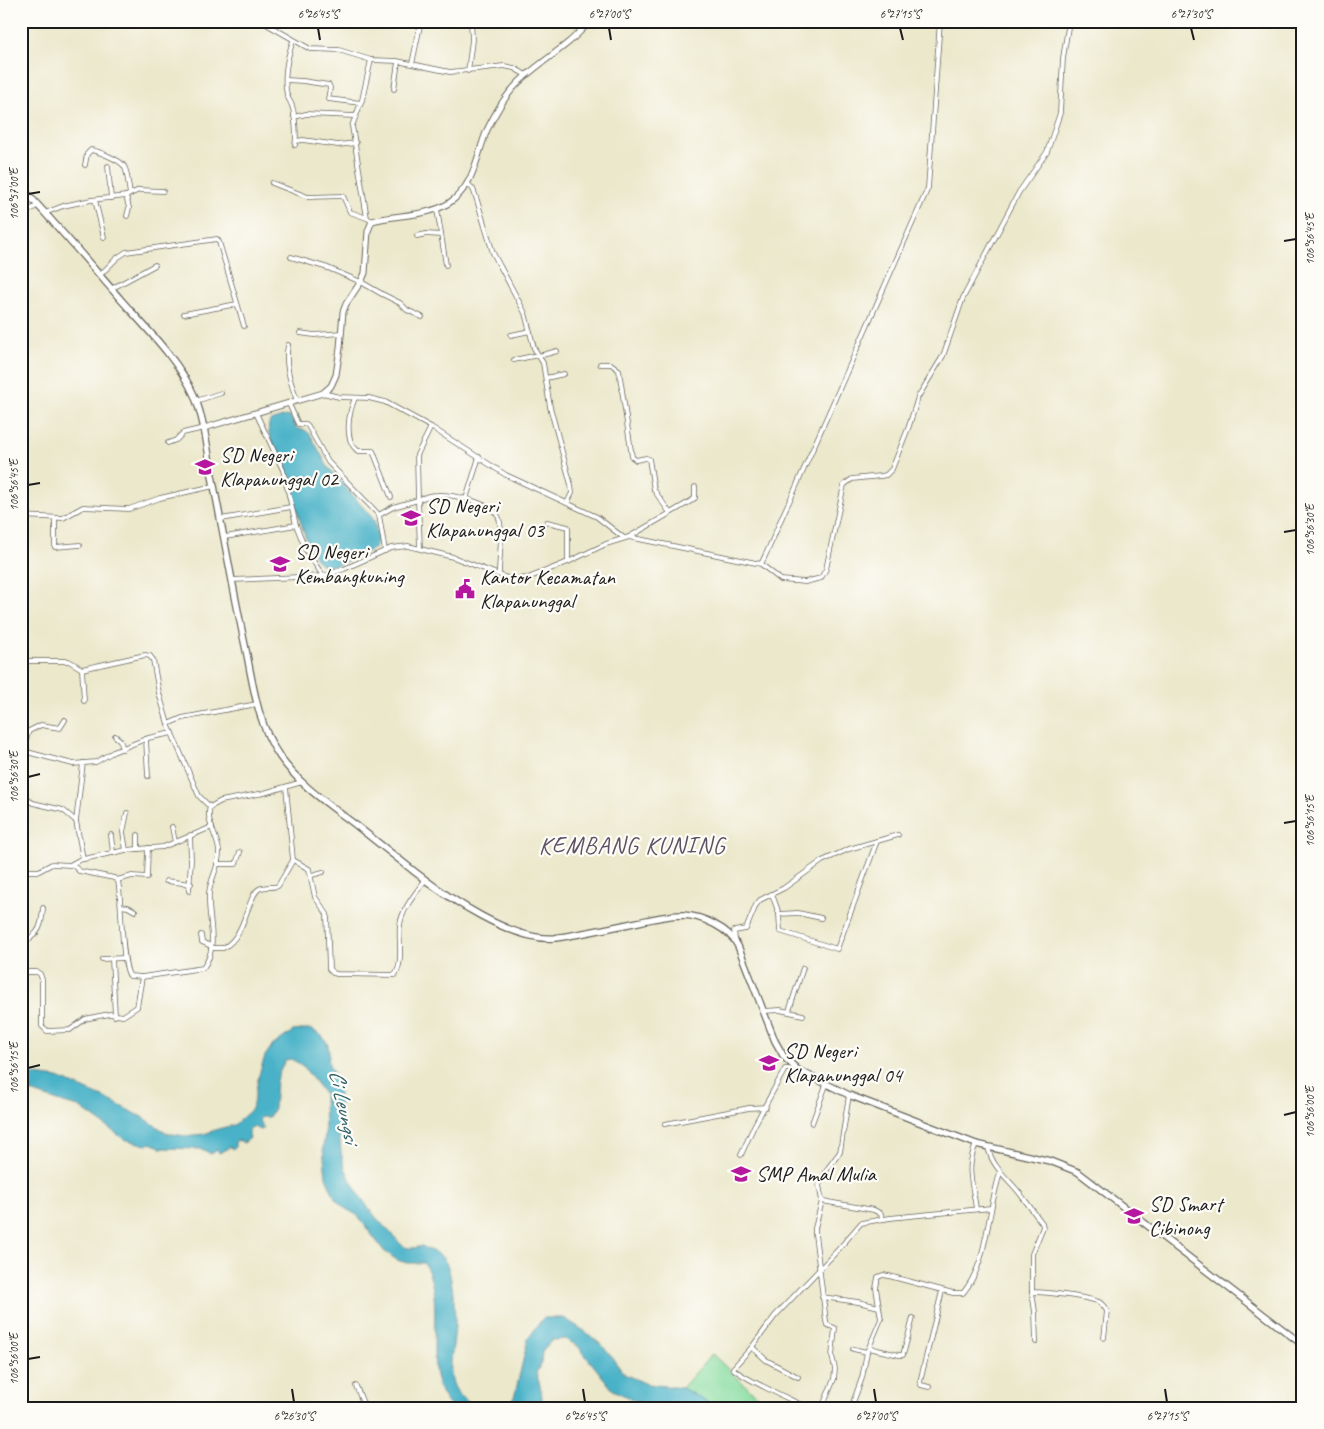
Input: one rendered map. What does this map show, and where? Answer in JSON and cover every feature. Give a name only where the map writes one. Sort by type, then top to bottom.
[{"type":"main road","points":[[21,187],[38,204],[153,337],[190,387],[204,428],[257,704],[267,733],[274,746],[289,769],[302,782],[425,880],[469,908],[519,934],[539,939],[567,936],[664,917],[684,915],[709,922],[725,930],[735,939],[775,1041],[784,1057],[798,1070],[849,1095],[976,1144],[1050,1161],[1078,1172],[1303,1345]]},
{"type":"street","points":[[261,21],[310,49],[339,50],[371,60],[412,64],[450,72],[504,66],[514,68],[526,75]]},
{"type":"street","points":[[412,64],[421,21]]},
{"type":"street","points":[[468,70],[472,40],[471,21]]},
{"type":"street","points":[[272,183],[308,197],[343,196],[350,212],[369,220],[436,209],[451,201],[468,184],[487,131],[497,111],[509,94],[526,75],[591,21]]},
{"type":"street","points":[[761,564],[769,550],[783,512],[792,496],[928,188],[940,21]]},
{"type":"street","points":[[322,393],[339,397],[369,398],[385,402],[431,427],[506,474],[597,517],[626,537],[761,564],[782,580],[805,582],[821,578],[826,569],[844,485],[852,479],[886,475],[892,469],[918,397],[940,361],[969,287],[1015,200],[1051,143],[1061,108],[1064,58],[1069,21]]},
{"type":"street","points":[[293,41],[286,62],[286,80],[287,95],[293,108],[296,143],[303,140],[338,145],[356,143]]},
{"type":"street","points":[[168,443],[176,440],[183,433],[289,404],[322,393],[331,386],[336,375],[342,320],[346,304],[362,282],[366,264],[369,220],[352,126],[361,103],[371,60]]},
{"type":"street","points":[[394,89],[398,62]]},
{"type":"street","points":[[286,80],[329,86],[328,100],[361,103]]},
{"type":"street","points":[[294,117],[306,114],[355,116]]},
{"type":"street","points":[[85,165],[87,154],[91,150],[122,164],[125,168],[128,194],[129,208],[127,216]]},
{"type":"street","points":[[108,166],[111,198]]},
{"type":"street","points":[[468,184],[473,189],[476,197],[493,253],[525,313],[534,348],[543,363],[550,407],[571,485],[572,493],[567,503]]},
{"type":"street","points":[[45,213],[63,206],[111,198],[139,190],[163,191]]},
{"type":"street","points":[[95,200],[104,237]]},
{"type":"street","points":[[21,216],[38,204]]},
{"type":"street","points":[[436,209],[446,265]]},
{"type":"street","points":[[417,236],[441,235]]},
{"type":"street","points":[[100,275],[126,252],[217,239],[220,242],[244,326]]},
{"type":"street","points":[[291,257],[328,268],[362,282],[399,302],[407,310],[422,317]]},
{"type":"street","points":[[111,289],[155,265]]},
{"type":"street","points":[[184,314],[237,304]]},
{"type":"street","points":[[510,335],[530,331]]},
{"type":"street","points":[[300,333],[314,336],[342,333]]},
{"type":"street","points":[[288,346],[286,355],[287,366],[297,401]]},
{"type":"street","points":[[514,360],[557,351]]},
{"type":"street","points":[[600,364],[613,365],[619,370],[632,454],[636,460],[649,459],[654,490],[670,513]]},
{"type":"street","points":[[546,378],[564,374]]},
{"type":"street","points":[[196,401],[221,393]]},
{"type":"street","points":[[355,398],[349,419],[352,444],[358,451],[373,451],[391,497]]},
{"type":"street","points":[[289,404],[298,424],[307,424],[328,462],[379,515],[385,551]]},
{"type":"street","points":[[256,413],[283,470],[296,524],[306,550],[323,576]]},
{"type":"street","points":[[420,548],[417,455],[431,427]]},
{"type":"street","points":[[466,498],[479,457]]},
{"type":"street","points":[[21,516],[66,517],[83,507],[129,509],[160,498],[214,486]]},
{"type":"street","points":[[232,580],[323,576],[400,546],[420,548],[453,557],[510,578],[521,579],[568,562],[626,537],[686,505],[695,498],[696,488]]},
{"type":"street","points":[[379,515],[393,507],[437,495],[466,498],[484,506],[495,512],[500,522],[499,573]]},
{"type":"street","points":[[221,519],[292,507]]},
{"type":"street","points":[[55,518],[55,546],[80,545]]},
{"type":"street","points":[[547,522],[568,527],[568,562]]},
{"type":"street","points":[[225,537],[296,524]]},
{"type":"street","points":[[21,661],[69,661],[82,669],[145,655],[150,656],[153,660],[159,693],[168,724],[199,796],[210,807]]},
{"type":"street","points":[[82,669],[84,701]]},
{"type":"street","points":[[168,724],[182,718],[257,704]]},
{"type":"street","points":[[65,720],[60,728],[41,725],[29,731],[26,739],[27,752],[73,764],[96,762],[146,739],[172,733]]},
{"type":"street","points":[[115,736],[120,740],[123,749]]},
{"type":"street","points":[[146,739],[148,776]]},
{"type":"street","points":[[83,763],[76,821],[83,859]]},
{"type":"street","points":[[210,807],[221,801],[264,794],[302,782]]},
{"type":"street","points":[[201,935],[202,942],[211,947],[223,948],[232,940],[243,924],[256,893],[262,888],[278,886],[293,860],[286,787]]},
{"type":"street","points":[[21,796],[33,803],[63,810],[76,821]]},
{"type":"street","points":[[117,880],[121,906],[124,958],[128,975],[142,977],[203,968],[211,947],[212,920],[209,892],[219,851],[209,817],[210,807]]},
{"type":"street","points":[[126,850],[123,832],[127,813]]},
{"type":"street","points":[[172,827],[175,842]]},
{"type":"street","points":[[21,871],[39,871],[52,864],[72,864],[83,859],[126,850],[163,847],[212,827]]},
{"type":"street","points":[[111,835],[113,853]]},
{"type":"street","points":[[138,835],[138,849]]},
{"type":"street","points":[[190,835],[190,891]]},
{"type":"street","points":[[735,939],[734,931],[746,929],[758,902],[790,884],[828,858],[898,835]]},
{"type":"street","points":[[772,894],[779,914],[780,931],[837,949],[876,841]]},
{"type":"street","points":[[72,864],[79,871],[117,880],[132,876],[145,878],[148,877],[148,848]]},
{"type":"street","points":[[217,864],[236,864],[240,852]]},
{"type":"street","points":[[293,860],[309,869],[312,875],[315,898],[328,917],[330,969],[333,973],[337,974],[394,975],[398,969],[401,919],[414,895],[425,880]]},
{"type":"street","points":[[312,875],[323,872]]},
{"type":"street","points":[[166,881],[191,884]]},
{"type":"street","points":[[121,906],[134,911]]},
{"type":"street","points":[[21,953],[26,940],[38,930],[41,924],[43,908]]},
{"type":"street","points":[[779,914],[798,913],[821,918]]},
{"type":"street","points":[[102,960],[124,958]]},
{"type":"street","points":[[112,959],[115,1016]]},
{"type":"street","points":[[789,1011],[803,968]]},
{"type":"street","points":[[21,972],[37,972],[42,976],[42,1026],[46,1031],[70,1030],[85,1019],[108,1014],[123,1016],[137,1007],[142,977]]},
{"type":"street","points":[[764,1011],[789,1011],[803,1015]]},
{"type":"street","points":[[741,1155],[754,1126],[787,1068],[802,1077],[813,1078]]},
{"type":"street","points":[[812,1123],[826,1085]]},
{"type":"street","points":[[822,1408],[834,1379],[835,1369],[832,1356],[835,1328],[826,1325],[815,1228],[822,1201],[819,1185],[828,1168],[840,1152],[849,1095]]},
{"type":"street","points":[[665,1124],[749,1108],[766,1107]]},
{"type":"street","points":[[976,1144],[969,1170],[976,1209]]},
{"type":"street","points":[[988,1148],[992,1160],[1000,1172],[1042,1223],[1032,1254],[1032,1292],[1036,1342]]},
{"type":"street","points":[[851,1408],[862,1378],[868,1350],[881,1319],[876,1288],[878,1277],[881,1275],[959,1294],[963,1293],[976,1271],[984,1250],[991,1208],[1000,1172]]},
{"type":"street","points":[[822,1201],[874,1210],[881,1214],[882,1219]]},
{"type":"street","points":[[808,1408],[734,1370],[734,1366],[752,1347],[776,1316],[861,1223],[882,1219],[991,1208]]},
{"type":"street","points":[[929,1387],[921,1385],[920,1382],[942,1290]]},
{"type":"street","points":[[1032,1292],[1045,1292],[1099,1302],[1107,1311],[1104,1338]]},
{"type":"street","points":[[822,1297],[879,1307]]},
{"type":"street","points":[[853,1349],[903,1355],[913,1318]]},
{"type":"street","points":[[752,1347],[766,1360],[798,1377]]},
{"type":"street","points":[[356,1386],[365,1408]]},
{"type":"green space","points":[[712,1354],[770,1408],[718,1408],[682,1388]]},
{"type":"water","points":[[285,416],[290,417],[297,429],[305,430],[310,434],[328,467],[374,520],[378,538],[375,548],[336,565],[325,566],[318,560],[305,535],[287,470],[270,436],[270,421]]},
{"type":"water","points":[[309,1029],[317,1032],[326,1040],[329,1048],[330,1068],[336,1078],[338,1089],[342,1159],[355,1187],[371,1211],[403,1246],[415,1248],[422,1246],[440,1255],[446,1263],[451,1278],[455,1309],[451,1361],[453,1382],[457,1392],[479,1408],[452,1408],[442,1393],[436,1376],[434,1358],[434,1299],[431,1280],[424,1263],[407,1263],[397,1260],[384,1251],[357,1215],[346,1209],[336,1200],[326,1177],[323,1148],[325,1134],[324,1094],[303,1066],[291,1059],[285,1060],[276,1080],[274,1108],[269,1117],[261,1117],[259,1121],[264,1128],[261,1130],[254,1127],[250,1128],[248,1132],[250,1138],[244,1143],[238,1140],[235,1142],[233,1149],[230,1147],[219,1153],[217,1150],[211,1154],[202,1149],[160,1148],[150,1143],[146,1145],[124,1139],[79,1107],[31,1092],[21,1091],[21,1073],[58,1078],[105,1098],[144,1118],[167,1133],[185,1136],[204,1134],[234,1125],[252,1109],[265,1056],[272,1046],[293,1031]]},
{"type":"water","points":[[543,1318],[564,1318],[586,1332],[605,1348],[624,1374],[647,1384],[682,1388],[718,1408],[659,1408],[636,1401],[613,1390],[578,1346],[565,1339],[552,1340],[542,1351],[541,1364],[536,1373],[542,1395],[540,1408],[510,1408],[528,1339]]},
{"type":"place","name":"SD Negeri Klapanunggal 02","points":[[205,467]]},
{"type":"place","name":"SD Negeri Klapanunggal 03","points":[[411,518]]},
{"type":"place","name":"SD Negeri Kembangkuning","points":[[280,564]]},
{"type":"place","name":"Kantor Kecamatan Klapanunggal","points":[[465,589]]},
{"type":"place","name":"SD Negeri Klapanunggal 04","points":[[769,1063]]},
{"type":"place","name":"SMP Amal Mulia","points":[[741,1174]]},
{"type":"place","name":"SD Smart Cibinong","points":[[1134,1216]]},
{"type":"district","name":"KEMBANG KUNING","points":[[632,845]]},
{"type":"water label","name":"Ci Leungsi","points":[[345,1106]]}]
